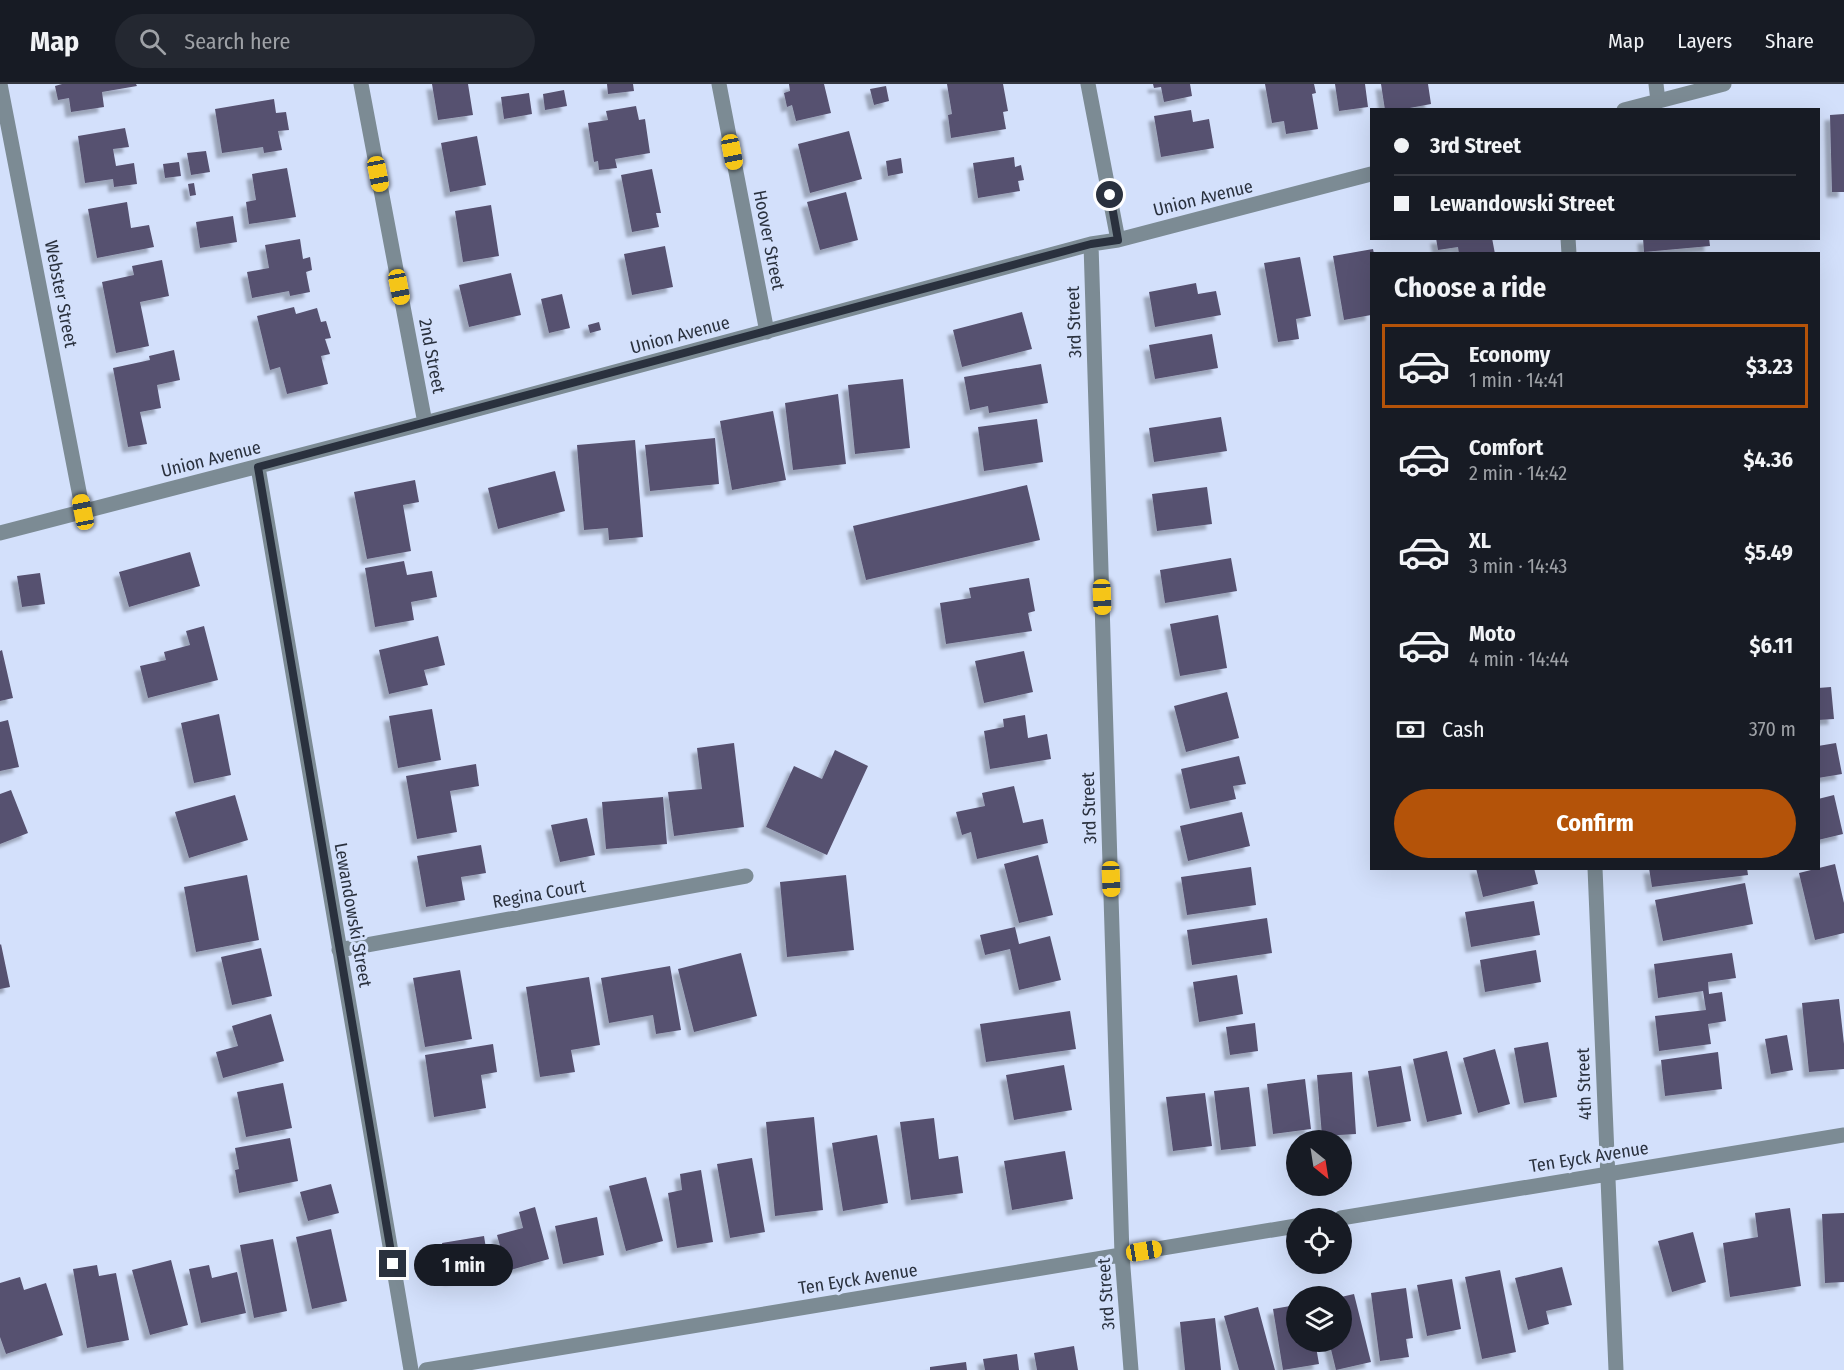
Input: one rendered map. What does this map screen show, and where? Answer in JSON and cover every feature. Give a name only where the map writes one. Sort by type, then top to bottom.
[{"type":"street","name":"Webster Street","points":[[0,84],[83,512]]},
{"type":"street","name":"2nd Street","points":[[361,84],[425,423]]},
{"type":"street","name":"Hoover Street","points":[[719,84],[766,332]]},
{"type":"street","points":[[1088,84],[1118,240]]},
{"type":"street","points":[[1656,84],[1659,101]]},
{"type":"street","points":[[1632,108],[1724,84]]},
{"type":"street","name":"Union Avenue","points":[[0,532],[425,423],[1091,244],[1118,240],[1370,174]]},
{"type":"street","name":"3rd Street","points":[[1091,244],[1122,1255],[1131,1370]]},
{"type":"street","name":"Lewandowski Street","points":[[258,467],[411,1370]]},
{"type":"street","name":"4th Street","points":[[1595,870],[1616,1370]]},
{"type":"street","name":"Regina Court","points":[[339,950],[746,876]]},
{"type":"street","name":"Ten Eyck Avenue","points":[[1352,1216],[1844,1135]]},
{"type":"street","name":"Ten Eyck Avenue","points":[[426,1370],[1286,1228]]},
{"type":"building","points":[[62,84],[136,84],[137,86],[102,92],[104,107],[71,112],[69,98],[58,100],[55,86]]},
{"type":"building","points":[[432,84],[468,84],[473,115],[438,120]]},
{"type":"building","points":[[607,84],[633,84],[634,91],[608,94]]},
{"type":"building","points":[[789,84],[824,84],[831,113],[796,121],[792,105],[787,107],[784,93],[790,91]]},
{"type":"building","points":[[947,84],[1003,84],[1008,111],[1003,112],[1006,129],[951,138],[948,115],[952,114]]},
{"type":"building","points":[[1153,84],[1190,84],[1192,96],[1164,102],[1161,87],[1154,88]]},
{"type":"building","points":[[1265,84],[1314,84],[1316,93],[1312,94],[1318,129],[1286,134],[1284,121],[1272,123]]},
{"type":"building","points":[[1335,84],[1365,84],[1368,107],[1339,111]]},
{"type":"building","points":[[1381,84],[1428,84],[1431,104],[1410,108],[1385,108]]},
{"type":"building","points":[[886,86],[889,101],[874,105],[870,89]]},
{"type":"building","points":[[564,90],[567,106],[545,110],[543,94]]},
{"type":"building","points":[[529,93],[532,114],[504,119],[501,97]]},
{"type":"building","points":[[274,99],[276,113],[286,112],[289,130],[278,131],[282,150],[264,153],[263,147],[222,153],[215,109]]},
{"type":"building","points":[[636,106],[639,120],[645,119],[650,153],[615,159],[617,168],[599,170],[598,161],[594,162],[588,123],[608,120],[606,111]]},
{"type":"building","points":[[1191,110],[1193,122],[1209,119],[1214,148],[1161,157],[1154,116]]},
{"type":"building","points":[[1844,114],[1844,192],[1832,192],[1830,115]]},
{"type":"building","points":[[125,128],[129,147],[113,149],[116,166],[134,163],[137,184],[114,187],[113,179],[85,183],[78,136]]},
{"type":"building","points":[[849,131],[862,179],[810,193],[798,144]]},
{"type":"building","points":[[477,136],[486,185],[450,192],[441,143]]},
{"type":"building","points":[[206,151],[210,172],[191,175],[187,153]]},
{"type":"building","points":[[1014,157],[1015,167],[1021,165],[1024,180],[1018,181],[1020,191],[978,198],[973,163]]},
{"type":"building","points":[[901,158],[903,173],[888,176],[886,161]]},
{"type":"building","points":[[179,162],[181,176],[165,178],[163,164]]},
{"type":"building","points":[[287,168],[296,217],[249,224],[246,202],[256,200],[252,174]]},
{"type":"building","points":[[652,169],[661,213],[656,213],[659,227],[632,232],[621,175]]},
{"type":"building","points":[[194,183],[196,195],[190,196],[188,184]]},
{"type":"building","points":[[846,192],[858,240],[820,250],[807,202]]},
{"type":"building","points":[[127,202],[131,228],[149,225],[154,247],[97,258],[88,209]]},
{"type":"building","points":[[491,205],[499,256],[463,262],[455,211]]},
{"type":"building","points":[[233,216],[237,242],[200,248],[196,222]]},
{"type":"building","points":[[300,239],[303,259],[310,257],[312,270],[306,272],[310,292],[290,296],[289,291],[252,298],[247,272],[269,268],[265,245]]},
{"type":"building","points":[[1436,240],[1492,240],[1495,252],[1459,252],[1458,247],[1438,250]]},
{"type":"building","points":[[1643,240],[1709,240],[1710,246],[1644,252]]},
{"type":"building","points":[[665,246],[673,287],[632,295],[624,254]]},
{"type":"building","points":[[1373,249],[1374,252],[1370,252],[1370,315],[1344,320],[1333,256]]},
{"type":"building","points":[[1300,257],[1311,316],[1296,319],[1299,339],[1278,342],[1264,263]]},
{"type":"building","points":[[162,260],[169,296],[140,302],[149,346],[116,353],[102,282],[134,275],[132,266]]},
{"type":"building","points":[[511,273],[521,315],[469,327],[459,285]]},
{"type":"building","points":[[1196,283],[1198,294],[1216,291],[1221,315],[1155,327],[1149,292]]},
{"type":"building","points":[[562,294],[570,328],[549,333],[541,299]]},
{"type":"building","points":[[294,307],[296,314],[317,308],[321,322],[326,321],[331,338],[325,339],[330,354],[321,356],[328,384],[287,394],[280,367],[270,370],[257,316]]},
{"type":"building","points":[[1022,312],[1032,349],[962,367],[953,330]]},
{"type":"building","points":[[599,322],[601,330],[590,333],[588,325]]},
{"type":"building","points":[[1212,334],[1218,368],[1155,379],[1149,345]]},
{"type":"building","points":[[174,350],[180,380],[157,385],[161,408],[140,412],[147,444],[128,447],[113,368],[150,360],[149,356]]},
{"type":"building","points":[[1041,364],[1048,403],[989,413],[988,406],[970,410],[964,377]]},
{"type":"building","points":[[903,379],[910,448],[855,454],[848,385]]},
{"type":"building","points":[[838,394],[846,464],[793,470],[785,403]]},
{"type":"building","points":[[773,411],[786,480],[732,490],[720,421]]},
{"type":"building","points":[[1221,417],[1227,451],[1154,462],[1149,428]]},
{"type":"building","points":[[1037,419],[1043,462],[984,471],[978,427]]},
{"type":"building","points":[[715,438],[719,484],[650,491],[645,445]]},
{"type":"building","points":[[635,440],[643,537],[609,540],[608,528],[584,530],[577,445]]},
{"type":"building","points":[[555,471],[565,511],[498,529],[488,488]]},
{"type":"building","points":[[415,480],[419,502],[403,505],[411,551],[367,559],[354,492]]},
{"type":"building","points":[[1027,485],[1040,540],[866,580],[853,526]]},
{"type":"building","points":[[1207,487],[1212,524],[1157,531],[1152,494]]},
{"type":"building","points":[[190,552],[200,586],[129,607],[119,572]]},
{"type":"building","points":[[1231,558],[1237,591],[1165,603],[1160,570]]},
{"type":"building","points":[[404,561],[407,575],[432,571],[437,597],[411,602],[414,620],[375,627],[365,568]]},
{"type":"building","points":[[40,573],[45,604],[22,607],[17,576]]},
{"type":"building","points":[[1029,578],[1035,611],[1028,613],[1032,631],[946,644],[940,603],[971,598],[969,588]]},
{"type":"building","points":[[1218,615],[1227,668],[1180,676],[1170,624]]},
{"type":"building","points":[[204,626],[218,680],[148,698],[140,666],[166,660],[164,652],[190,645],[186,631]]},
{"type":"building","points":[[438,636],[445,665],[424,670],[428,685],[389,694],[379,650]]},
{"type":"building","points":[[2,650],[13,698],[0,701],[0,651]]},
{"type":"building","points":[[1024,651],[1033,692],[984,703],[975,661]]},
{"type":"building","points":[[1831,687],[1834,719],[1820,720],[1820,688]]},
{"type":"building","points":[[1227,692],[1239,738],[1186,752],[1174,706]]},
{"type":"building","points":[[432,709],[441,760],[398,768],[389,716]]},
{"type":"building","points":[[219,714],[231,775],[194,783],[181,723]]},
{"type":"building","points":[[1025,715],[1028,738],[1047,734],[1051,759],[990,769],[984,731],[1004,727],[1003,719]]},
{"type":"building","points":[[8,720],[19,767],[0,771],[0,722]]},
{"type":"building","points":[[734,743],[744,827],[674,836],[668,792],[702,789],[697,748]]},
{"type":"building","points":[[1836,743],[1842,774],[1820,778],[1820,746]]},
{"type":"building","points":[[835,750],[868,766],[827,855],[766,827],[794,766],[822,779]]},
{"type":"building","points":[[1239,756],[1246,784],[1233,786],[1236,799],[1190,809],[1181,769]]},
{"type":"building","points":[[476,764],[479,786],[450,791],[457,832],[417,839],[406,776]]},
{"type":"building","points":[[1014,786],[1023,823],[1043,819],[1048,843],[977,859],[971,832],[962,835],[956,812],[985,806],[982,793]]},
{"type":"building","points":[[11,790],[28,833],[0,844],[0,794]]},
{"type":"building","points":[[235,795],[248,840],[189,858],[175,812]]},
{"type":"building","points":[[1834,795],[1843,834],[1820,840],[1820,798]]},
{"type":"building","points":[[663,797],[667,844],[606,849],[602,802]]},
{"type":"building","points":[[1242,812],[1250,846],[1188,861],[1180,826]]},
{"type":"building","points":[[587,818],[595,855],[560,862],[551,825]]},
{"type":"building","points":[[481,845],[486,873],[461,877],[465,900],[426,907],[417,856]]},
{"type":"building","points":[[1038,855],[1053,915],[1019,923],[1004,864]]},
{"type":"building","points":[[1835,864],[1844,903],[1844,933],[1815,940],[1799,873],[1820,870],[1820,868]]},
{"type":"building","points":[[1251,867],[1256,905],[1187,915],[1181,877]]},
{"type":"building","points":[[1476,870],[1534,870],[1538,884],[1483,897]]},
{"type":"building","points":[[1649,870],[1747,870],[1748,875],[1652,887]]},
{"type":"building","points":[[247,875],[259,940],[196,952],[184,887]]},
{"type":"building","points":[[846,875],[854,950],[787,957],[780,882]]},
{"type":"building","points":[[1745,883],[1753,924],[1663,941],[1655,900]]},
{"type":"building","points":[[1534,901],[1540,935],[1471,947],[1465,912]]},
{"type":"building","points":[[1267,918],[1272,953],[1192,965],[1187,930]]},
{"type":"building","points":[[1015,927],[1019,944],[1050,936],[1061,980],[1019,990],[1010,949],[985,955],[980,935]]},
{"type":"building","points":[[0,945],[10,987],[0,989]]},
{"type":"building","points":[[261,948],[272,996],[232,1005],[221,957]]},
{"type":"building","points":[[1536,950],[1541,982],[1485,992],[1480,960]]},
{"type":"building","points":[[741,953],[757,1016],[694,1032],[678,969]]},
{"type":"building","points":[[1732,953],[1736,978],[1708,982],[1709,994],[1722,992],[1726,1021],[1708,1024],[1711,1044],[1659,1051],[1655,1016],[1706,1010],[1703,991],[1658,998],[1654,964]]},
{"type":"building","points":[[670,966],[681,1030],[656,1034],[653,1015],[609,1023],[601,978]]},
{"type":"building","points":[[460,970],[472,1039],[425,1047],[413,978]]},
{"type":"building","points":[[1237,975],[1243,1014],[1199,1022],[1193,982]]},
{"type":"building","points":[[589,977],[600,1045],[571,1050],[575,1072],[540,1077],[526,987]]},
{"type":"building","points":[[1839,999],[1844,1069],[1809,1072],[1802,1003]]},
{"type":"building","points":[[1070,1011],[1076,1049],[986,1062],[980,1024]]},
{"type":"building","points":[[271,1014],[284,1061],[223,1078],[216,1052],[238,1046],[232,1026]]},
{"type":"building","points":[[1255,1023],[1258,1051],[1230,1055],[1226,1027]]},
{"type":"building","points":[[1787,1035],[1793,1070],[1771,1074],[1765,1039]]},
{"type":"building","points":[[1548,1042],[1557,1097],[1524,1103],[1514,1048]]},
{"type":"building","points":[[493,1044],[497,1072],[481,1075],[486,1108],[434,1117],[425,1055]]},
{"type":"building","points":[[1495,1049],[1510,1104],[1478,1113],[1463,1058]]},
{"type":"building","points":[[1447,1051],[1462,1114],[1427,1122],[1413,1059]]},
{"type":"building","points":[[1718,1052],[1722,1089],[1665,1096],[1661,1060]]},
{"type":"building","points":[[1064,1065],[1072,1110],[1014,1120],[1006,1075]]},
{"type":"building","points":[[1401,1066],[1411,1121],[1377,1127],[1368,1071]]},
{"type":"building","points":[[1352,1072],[1356,1134],[1352,1134],[1352,1130],[1322,1130],[1317,1075]]},
{"type":"building","points":[[1305,1079],[1311,1129],[1286,1130],[1286,1132],[1273,1134],[1267,1084]]},
{"type":"building","points":[[283,1083],[292,1128],[246,1137],[237,1092]]},
{"type":"building","points":[[1249,1087],[1256,1146],[1221,1150],[1214,1091]]},
{"type":"building","points":[[1205,1093],[1212,1146],[1173,1151],[1166,1097]]},
{"type":"building","points":[[814,1117],[823,1210],[775,1216],[766,1122]]},
{"type":"building","points":[[934,1118],[939,1159],[958,1156],[963,1193],[911,1200],[900,1122]]},
{"type":"building","points":[[877,1135],[888,1203],[843,1211],[832,1143]]},
{"type":"building","points":[[290,1138],[298,1181],[239,1193],[235,1170],[239,1169],[235,1148]]},
{"type":"building","points":[[1065,1151],[1073,1199],[1012,1210],[1004,1161]]},
{"type":"building","points":[[752,1158],[765,1232],[730,1238],[717,1164]]},
{"type":"building","points":[[701,1170],[713,1242],[677,1248],[668,1193],[682,1190],[680,1174]]},
{"type":"building","points":[[646,1177],[663,1241],[626,1251],[609,1186]]},
{"type":"building","points":[[331,1184],[339,1213],[308,1221],[300,1192]]},
{"type":"building","points":[[535,1207],[549,1259],[507,1271],[497,1235],[523,1228],[519,1212]]},
{"type":"building","points":[[1790,1208],[1801,1286],[1730,1297],[1723,1243],[1758,1237],[1755,1213]]},
{"type":"building","points":[[1844,1213],[1844,1282],[1825,1283],[1822,1214]]},
{"type":"building","points":[[597,1217],[604,1255],[563,1264],[555,1226]]},
{"type":"building","points":[[331,1229],[347,1301],[312,1309],[296,1237]]},
{"type":"building","points":[[1693,1232],[1706,1282],[1672,1292],[1658,1241]]},
{"type":"building","points":[[484,1236],[490,1273],[449,1280],[442,1243]]},
{"type":"building","points":[[273,1239],[287,1311],[254,1318],[240,1245]]},
{"type":"building","points":[[171,1260],[188,1325],[150,1335],[132,1270]]},
{"type":"building","points":[[97,1265],[99,1276],[116,1273],[129,1340],[87,1348],[73,1269]]},
{"type":"building","points":[[209,1265],[212,1278],[237,1272],[246,1313],[201,1323],[189,1269]]},
{"type":"building","points":[[1562,1267],[1572,1305],[1546,1311],[1549,1324],[1528,1330],[1515,1278]]},
{"type":"building","points":[[1500,1270],[1516,1352],[1482,1359],[1465,1277]]},
{"type":"building","points":[[20,1277],[24,1290],[46,1283],[63,1335],[6,1354],[0,1337],[0,1283]]},
{"type":"building","points":[[1452,1279],[1461,1329],[1427,1336],[1417,1285]]},
{"type":"building","points":[[1406,1288],[1413,1338],[1406,1339],[1409,1357],[1380,1361],[1371,1293]]},
{"type":"building","points":[[1352,1294],[1354,1294],[1371,1362],[1336,1370],[1332,1352],[1352,1352]]},
{"type":"building","points":[[1258,1307],[1275,1370],[1239,1370],[1224,1316]]},
{"type":"building","points":[[1286,1307],[1286,1352],[1317,1352],[1319,1364],[1283,1370],[1273,1309]]},
{"type":"building","points":[[1215,1318],[1221,1370],[1185,1370],[1180,1322]]},
{"type":"building","points":[[1074,1346],[1078,1370],[1037,1370],[1034,1353]]},
{"type":"building","points":[[1017,1354],[1019,1370],[985,1370],[983,1359]]},
{"type":"building","points":[[966,1362],[967,1370],[930,1370],[930,1367]]},
{"type":"route","points":[[393,1264],[258,467],[1091,244],[1118,240],[1110,195]]}]
